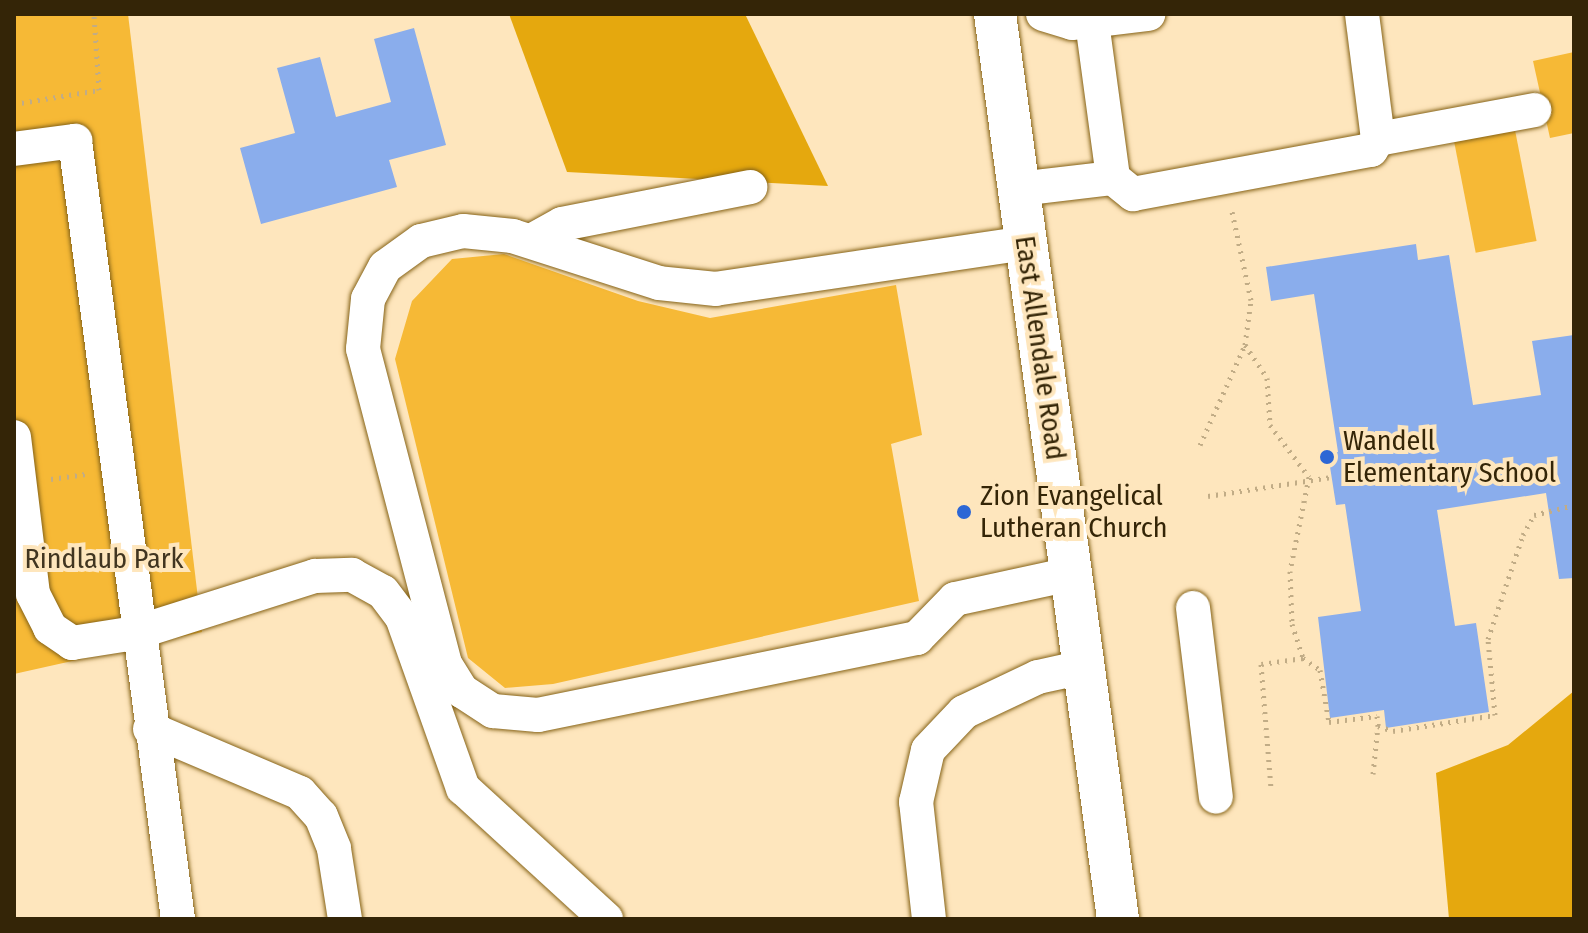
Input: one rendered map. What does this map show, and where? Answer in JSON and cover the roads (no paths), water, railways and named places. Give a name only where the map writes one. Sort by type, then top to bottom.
[{"type":"main road","name":"East Allendale Road","points":[[995,14],[1118,919]]},
{"type":"lane","points":[[1043,14],[1092,22],[1148,14]]},
{"type":"lane","points":[[1092,22],[1113,178],[1133,194],[1371,150],[1378,139],[1362,14]]},
{"type":"lane","points":[[1378,139],[1534,110]]},
{"type":"lane","points":[[14,149],[75,141],[135,633],[178,919]]},
{"type":"lane","points":[[1019,189],[1113,178]]},
{"type":"lane","points":[[531,241],[562,224],[750,187]]},
{"type":"lane","points":[[1026,243],[716,289],[659,283],[531,241],[463,231],[421,241],[385,267],[368,299],[364,336],[376,409],[445,664],[462,691],[493,711],[538,715],[917,638],[955,599],[1071,574]]},
{"type":"lane","points":[[14,437],[33,594],[50,628],[72,643],[135,633],[315,576],[352,575],[383,592],[402,617],[463,788],[606,919]]},
{"type":"lane","points":[[1193,608],[1216,797]]},
{"type":"lane","points":[[929,919],[916,802],[928,750],[964,712],[1038,677],[1083,667]]},
{"type":"lane","points":[[150,729],[300,793],[321,816],[334,849],[345,919]]},
{"type":"place","name":"Wandell Elementary School","points":[[1327,457]]},
{"type":"place","name":"Zion Evangelical Lutheran Church","points":[[964,512]]},
{"type":"park label","name":"Rindlaub Park","points":[[104,559]]}]
